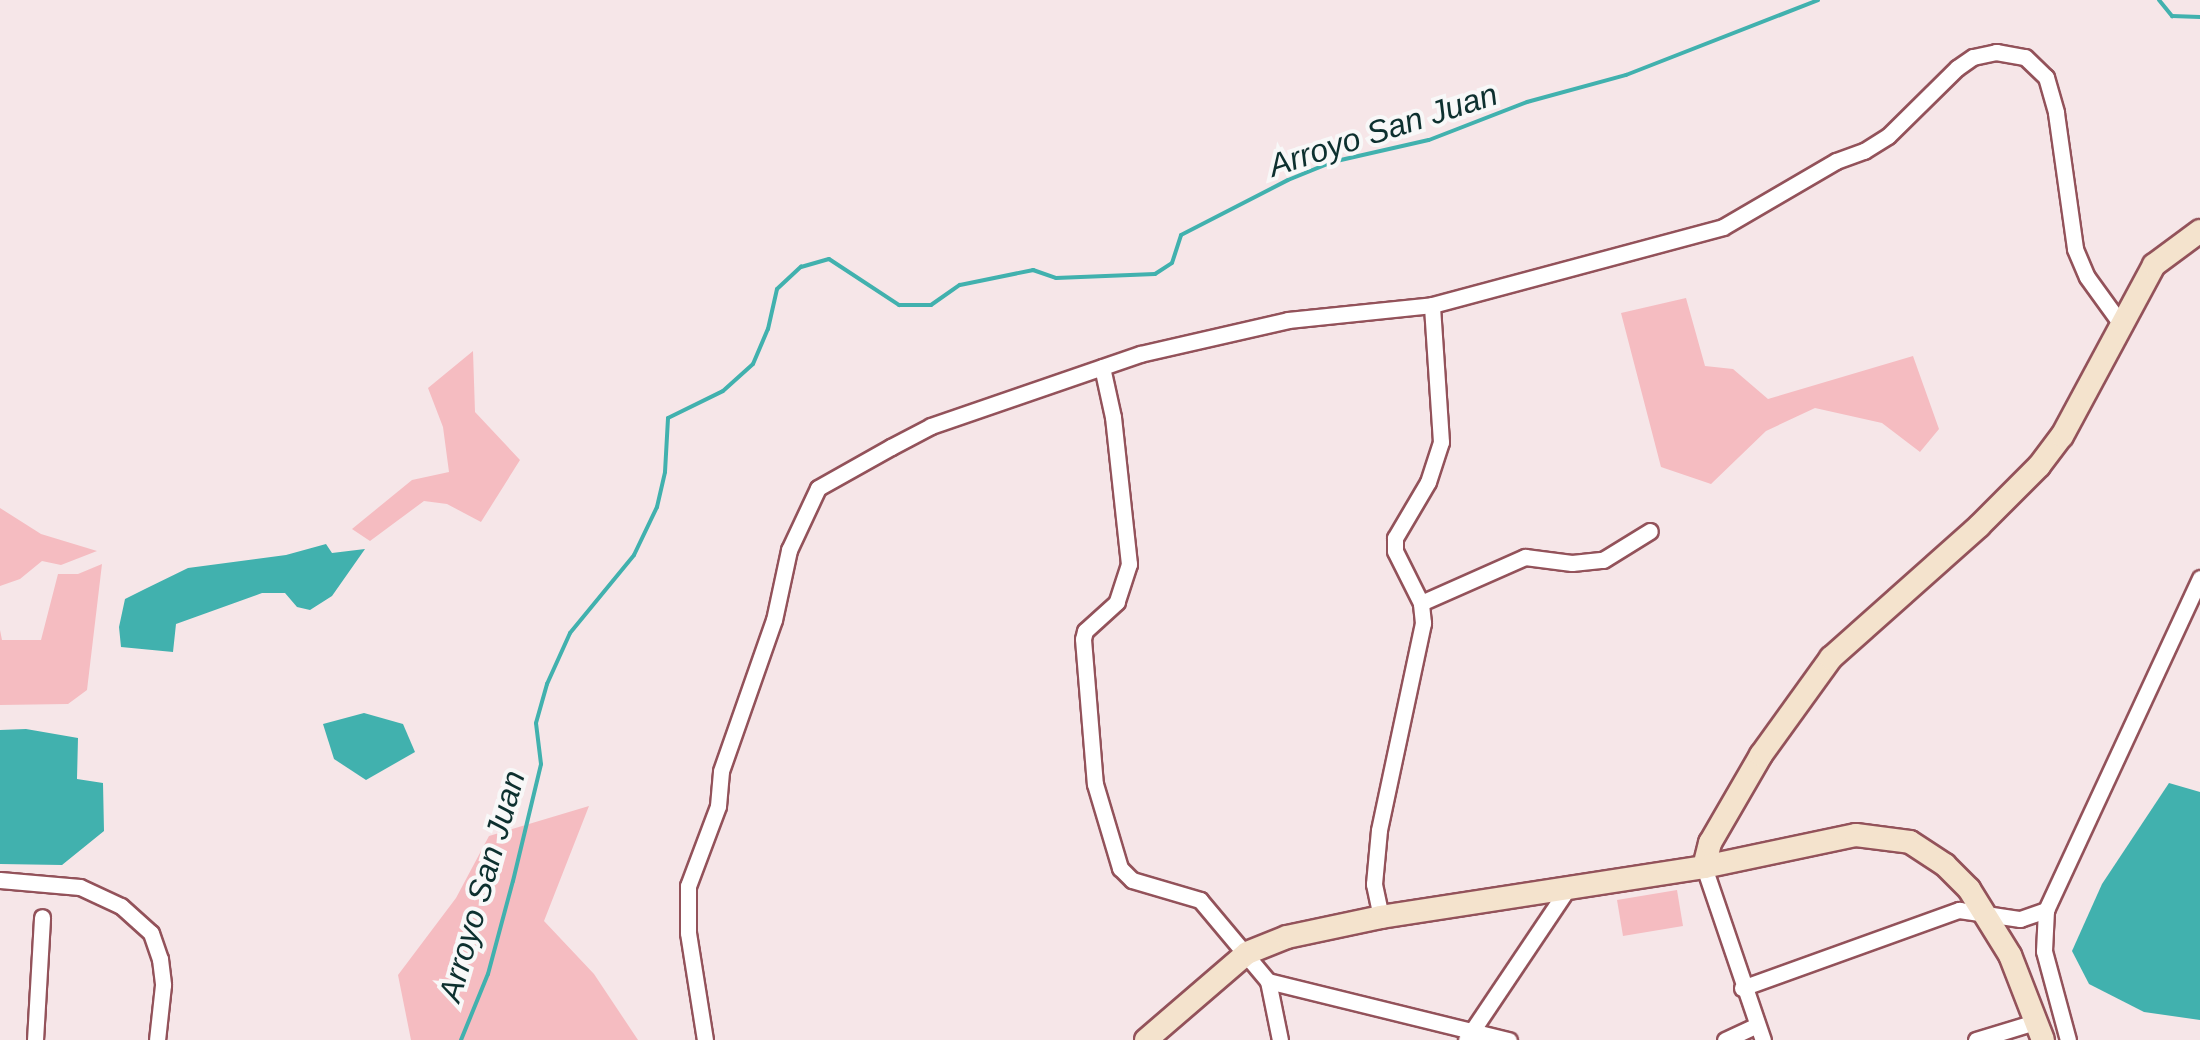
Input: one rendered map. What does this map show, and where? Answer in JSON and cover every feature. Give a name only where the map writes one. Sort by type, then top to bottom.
[{"type":"street","points":[[706,1040],[688,933],[688,886],[718,806],[721,772],[774,620],[789,550],[807,505],[818,488],[836,474],[931,426],[1140,354],[1288,320],[1432,304],[1722,227],[1836,161],[1864,151],[1898,126],[1957,68],[1972,57],[1996,52],[2025,57],[2046,78],[2056,112],[2074,249],[2087,277],[2122,324]]},
{"type":"street","points":[[1724,1040],[1760,1032],[1704,867],[1710,843],[1761,755],[1831,658],[1980,526],[2039,466],[2062,436],[2154,266],[2200,231]]},
{"type":"street","points":[[1381,917],[1374,864],[1424,623],[1421,603],[1396,551],[1395,538],[1428,482],[1441,442],[1432,304]]},
{"type":"street","points":[[1102,367],[1113,417],[1129,564],[1117,602],[1085,631],[1083,638],[1094,784],[1120,868],[1132,880],[1200,900],[1268,981],[1280,1040]]},
{"type":"street","points":[[1421,603],[1526,557],[1572,563],[1603,560],[1650,531]]},
{"type":"street","points":[[2068,1040],[2044,951],[2046,910],[2200,578]]},
{"type":"street","points":[[1146,1040],[1246,954],[1288,937],[1381,917],[1704,867],[1856,835],[1889,836],[1910,842],[1944,865],[1988,916],[2010,954],[2039,1031],[1976,1040]]},
{"type":"street","points":[[0,880],[80,887],[122,906],[151,933],[160,959],[163,986],[157,1040]]},
{"type":"street","points":[[1470,1034],[1568,888]]},
{"type":"street","points":[[1742,988],[1959,910],[2020,919],[2046,910]]},
{"type":"street","points":[[35,1040],[42,917]]},
{"type":"street","points":[[1268,981],[1470,1034],[1510,1040]]},
{"type":"shaded area","points":[[1686,298],[1705,366],[1733,369],[1768,399],[1913,356],[1939,429],[1920,452],[1882,423],[1815,408],[1766,431],[1711,484],[1661,467],[1621,313]]},
{"type":"shaded area","points":[[473,351],[475,412],[520,460],[481,522],[447,504],[424,501],[370,541],[352,529],[412,480],[449,472],[443,427],[428,388]]},
{"type":"shaded area","points":[[0,508],[41,534],[97,551],[61,565],[42,561],[20,579],[0,586]]},
{"type":"shaded area","points":[[102,564],[87,690],[68,704],[0,705],[0,630],[2,640],[41,640],[58,574],[78,574]]},
{"type":"shaded area","points":[[589,806],[544,921],[594,974],[638,1040],[411,1040],[398,975],[456,898],[489,836]]},
{"type":"shaded area","points":[[1677,890],[1683,926],[1623,936],[1617,900]]},
{"type":"water","points":[[326,544],[332,553],[365,549],[332,596],[310,610],[297,607],[285,593],[262,593],[176,624],[173,652],[121,647],[119,627],[125,599],[188,568],[286,555]]},
{"type":"water","points":[[364,713],[403,724],[415,752],[366,780],[334,759],[323,724]]},
{"type":"water","points":[[26,729],[78,738],[77,779],[103,783],[104,831],[62,865],[0,864],[0,730]]},
{"type":"water","points":[[2169,783],[2200,792],[2200,1020],[2144,1012],[2089,984],[2072,951],[2102,884]]},
{"type":"waterway","name":"Arroyo San Juan","points":[[461,1040],[488,974],[513,881],[541,764],[536,723],[547,684],[570,633],[634,555],[657,507],[665,472],[668,418],[723,391],[753,364],[768,329],[777,289],[801,267],[829,259],[899,305],[931,305],[960,285],[1033,270],[1056,278],[1155,274],[1172,263],[1181,235],[1288,180],[1332,162],[1429,140],[1527,102],[1626,75],[1818,0]]},
{"type":"waterway","name":"Arroyo San Juan","points":[[2159,0],[2172,16],[2200,17]]}]
